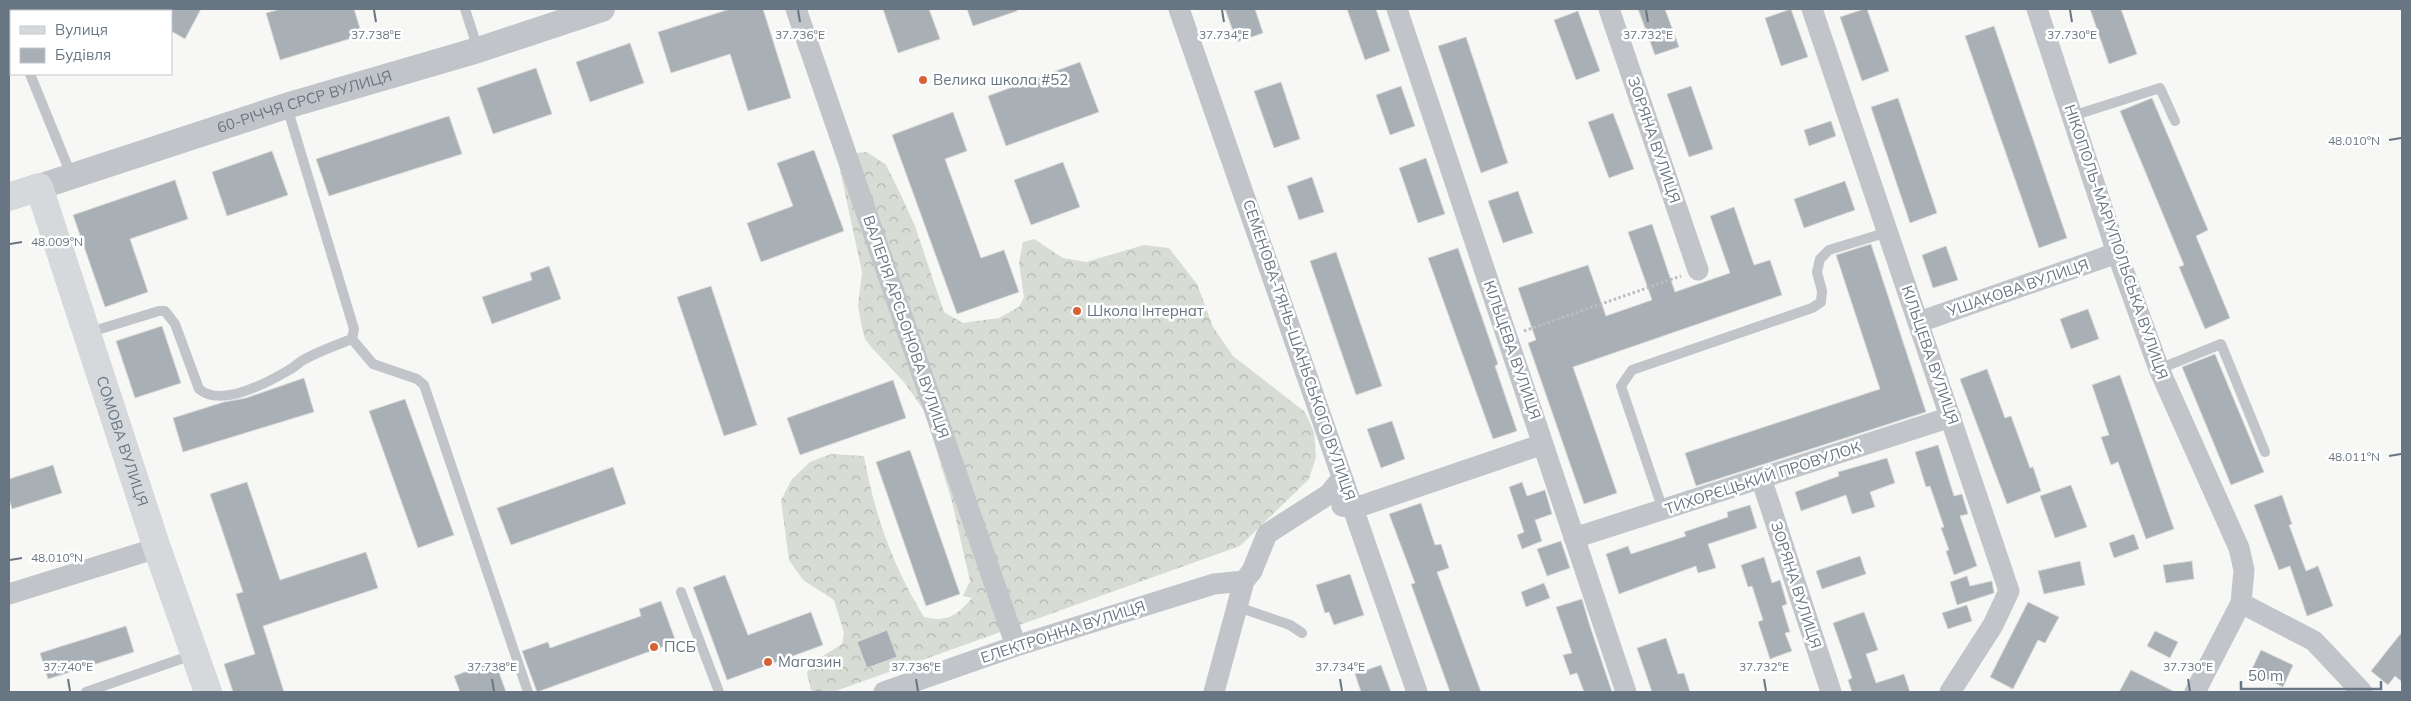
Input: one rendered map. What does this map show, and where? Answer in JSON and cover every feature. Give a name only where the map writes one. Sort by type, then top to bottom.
[{"type":"main road","name":"60-РІЧЧЯ СРСР ВУЛИЦЯ","points":[[9,198],[39,187]]},
{"type":"main road","name":"СОМОВА ВУЛИЦЯ","points":[[39,187],[157,548],[208,692]]},
{"type":"street","name":"60-РІЧЧЯ СРСР ВУЛИЦЯ","points":[[39,187],[286,106],[478,50],[602,9]]},
{"type":"street","name":"ВАЛЕРІЯ АРСЬОНОВА ВУЛИЦЯ","points":[[796,9],[1016,646]]},
{"type":"street","name":"СЕМЕНОВА-ТЯНЬ-ШАНЬСЬКОГО ВУЛИЦЯ","points":[[1179,9],[1342,478],[1355,508],[1417,692]]},
{"type":"street","name":"КІЛЬЦЕВА ВУЛИЦЯ","points":[[1397,9],[1626,692]]},
{"type":"street","name":"ЗОРЯНА ВУЛИЦЯ","points":[[1609,9],[1698,270]]},
{"type":"street","name":"КІЛЬЦЕВА ВУЛИЦЯ","points":[[1812,9],[2009,591],[1992,625],[1950,692]]},
{"type":"street","name":"НІКОПОЛЬ-МАРІУПОЛЬСЬКА ВУЛИЦЯ","points":[[2037,9],[2117,253],[2159,368],[2239,548],[2244,570],[2241,603],[2196,692]]},
{"type":"street","name":"УШАКОВА ВУЛИЦЯ","points":[[1919,322],[2117,253]]},
{"type":"street","name":"ТИХОРЄЦЬКИЙ ПРОВУЛОК","points":[[1574,538],[1952,418]]},
{"type":"street","points":[[1317,502],[1355,508],[1543,444]]},
{"type":"street","points":[[1214,692],[1244,581],[1252,571],[1267,534],[1329,494],[1342,478]]},
{"type":"street","name":"ЗОРЯНА ВУЛИЦЯ","points":[[1761,478],[1831,692]]},
{"type":"street","points":[[9,594],[157,548]]},
{"type":"street","name":"ЕЛЕКТРОННА ВУЛИЦЯ","points":[[884,692],[1016,646],[1214,584],[1244,581]]},
{"type":"street","points":[[2241,603],[2314,641],[2362,692]]},
{"type":"lane","points":[[465,9],[478,50]]},
{"type":"lane","points":[[30,75],[72,177]]},
{"type":"lane","points":[[2072,116],[2160,88],[2175,121]]},
{"type":"lane","points":[[286,106],[354,330],[352,339]]},
{"type":"lane","points":[[1664,510],[1621,386],[1626,377],[1632,370],[1812,308],[1821,302],[1822,290],[1817,272],[1820,259],[1829,250],[1888,232]]},
{"type":"lane","points":[[87,333],[159,311],[165,311],[175,324],[199,389],[206,395],[215,397],[231,395],[263,383],[314,354],[352,339]]},
{"type":"lane","points":[[352,339],[373,364],[417,379],[424,385],[528,692]]},
{"type":"lane","points":[[2159,368],[2221,344],[2265,452]]},
{"type":"lane","points":[[681,592],[719,692]]},
{"type":"lane","points":[[1238,607],[1290,625],[1302,633]]},
{"type":"lane","points":[[86,692],[196,654]]},
{"type":"path","points":[[1507,337],[1698,270]]},
{"type":"green space","points":[[867,152],[886,165],[901,195],[915,226],[944,312],[963,323],[999,318],[1019,307],[1024,297],[1019,263],[1023,242],[1034,239],[1063,258],[1086,262],[1144,245],[1169,248],[1197,284],[1213,327],[1233,356],[1305,412],[1314,432],[1316,457],[1309,479],[1240,546],[833,692],[816,692],[811,690],[807,673],[813,662],[842,644],[844,633],[834,600],[803,580],[789,560],[781,500],[792,479],[810,462],[831,454],[864,456],[873,498],[886,539],[903,579],[924,617],[932,619],[946,618],[957,613],[972,598],[963,596],[970,581],[952,502],[925,412],[904,382],[865,339],[862,328],[858,306],[862,272],[840,170],[855,153]]},
{"type":"building","points":[[201,9],[185,39],[172,32],[171,10]]},
{"type":"building","points":[[281,9],[354,9],[362,35],[280,60],[266,13]]},
{"type":"building","points":[[730,9],[763,9],[791,98],[748,111],[730,54],[671,73],[658,32]]},
{"type":"building","points":[[883,9],[929,9],[940,39],[898,53]]},
{"type":"building","points":[[967,9],[1017,9],[1017,11],[973,26]]},
{"type":"building","points":[[1225,9],[1255,9],[1263,33],[1237,42]]},
{"type":"building","points":[[1347,9],[1376,9],[1390,51],[1365,60]]},
{"type":"building","points":[[1638,9],[1665,9],[1679,47],[1655,55]]},
{"type":"building","points":[[1791,9],[1808,57],[1781,66],[1765,18]]},
{"type":"building","points":[[1867,9],[1889,71],[1862,81],[1840,17]]},
{"type":"building","points":[[2090,9],[2121,9],[2137,54],[2109,64]]},
{"type":"building","points":[[1578,11],[1600,71],[1576,80],[1554,20]]},
{"type":"building","points":[[1994,26],[2067,238],[2039,248],[1965,36]]},
{"type":"building","points":[[1466,37],[1508,163],[1481,173],[1438,46]]},
{"type":"building","points":[[630,43],[644,83],[590,102],[576,62]]},
{"type":"building","points":[[1080,62],[1099,112],[1006,146],[988,96]]},
{"type":"building","points":[[536,68],[552,114],[493,134],[477,88]]},
{"type":"building","points":[[1281,82],[1300,139],[1274,148],[1254,91]]},
{"type":"building","points":[[1401,86],[1415,126],[1390,135],[1376,95]]},
{"type":"building","points":[[1691,86],[1713,149],[1689,157],[1667,94]]},
{"type":"building","points":[[1898,98],[1937,213],[1910,223],[1871,107]]},
{"type":"building","points":[[2152,98],[2208,230],[2196,236],[2230,318],[2205,329],[2179,267],[2184,265],[2120,111]]},
{"type":"building","points":[[953,112],[967,151],[945,159],[981,258],[1004,250],[1019,292],[957,314],[892,135]]},
{"type":"building","points":[[1613,113],[1634,169],[1609,178],[1588,122]]},
{"type":"building","points":[[449,116],[462,154],[329,196],[316,159]]},
{"type":"building","points":[[1831,121],[1836,136],[1809,146],[1804,130]]},
{"type":"building","points":[[814,150],[844,231],[761,262],[747,223],[793,206],[777,163]]},
{"type":"building","points":[[272,151],[288,195],[227,216],[212,172]]},
{"type":"building","points":[[1426,158],[1445,214],[1418,223],[1399,168]]},
{"type":"building","points":[[1063,162],[1080,207],[1031,225],[1014,180]]},
{"type":"building","points":[[1312,177],[1324,212],[1299,220],[1287,186]]},
{"type":"building","points":[[175,180],[188,219],[130,239],[148,292],[105,307],[73,215]]},
{"type":"building","points":[[1845,181],[1855,210],[1804,228],[1794,199]]},
{"type":"building","points":[[1518,191],[1533,233],[1503,243],[1488,201]]},
{"type":"building","points":[[1734,207],[1754,265],[1770,260],[1782,295],[1573,367],[1617,493],[1584,504],[1528,343],[1536,340],[1518,288],[1588,265],[1606,316],[1652,300],[1628,232],[1652,224],[1675,292],[1730,273],[1710,216]]},
{"type":"building","points":[[1871,244],[1926,412],[1696,486],[1685,453],[1880,389],[1836,255]]},
{"type":"building","points":[[1946,246],[1958,280],[1933,288],[1922,255]]},
{"type":"building","points":[[1458,248],[1498,364],[1495,366],[1517,431],[1493,439],[1428,258]]},
{"type":"building","points":[[1336,252],[1382,386],[1356,395],[1310,261]]},
{"type":"building","points":[[549,266],[561,299],[492,324],[482,297],[532,280],[530,273]]},
{"type":"building","points":[[711,286],[757,425],[724,436],[677,297]]},
{"type":"building","points":[[2088,309],[2099,339],[2071,349],[2060,319]]},
{"type":"building","points":[[162,326],[181,383],[135,398],[116,341]]},
{"type":"building","points":[[2215,354],[2264,472],[2231,485],[2182,367]]},
{"type":"building","points":[[1987,369],[2005,418],[2011,416],[2030,468],[2033,467],[2041,491],[2007,504],[1960,379]]},
{"type":"building","points":[[2120,375],[2174,529],[2146,539],[2118,462],[2111,465],[2101,437],[2109,435],[2092,385]]},
{"type":"building","points":[[304,378],[314,412],[183,452],[173,418],[224,402],[246,398]]},
{"type":"building","points":[[893,380],[906,418],[800,455],[787,418]]},
{"type":"building","points":[[405,399],[454,535],[418,548],[369,411]]},
{"type":"building","points":[[1392,421],[1405,459],[1381,468],[1367,429]]},
{"type":"building","points":[[1938,445],[1954,496],[1962,494],[1968,514],[1960,516],[1977,566],[1954,575],[1946,551],[1949,550],[1941,528],[1944,527],[1930,486],[1926,487],[1915,452]]},
{"type":"building","points":[[910,450],[960,594],[926,606],[876,462]]},
{"type":"building","points":[[1887,458],[1895,483],[1870,492],[1875,507],[1852,514],[1846,495],[1801,511],[1795,492],[1839,476],[1838,472]]},
{"type":"building","points":[[53,465],[62,493],[12,509],[9,498],[9,479]]},
{"type":"building","points":[[613,467],[626,504],[511,545],[497,508]]},
{"type":"building","points":[[247,482],[280,580],[366,552],[378,588],[263,626],[284,692],[233,692],[224,664],[255,654],[236,594],[243,592],[210,494]]},
{"type":"building","points":[[1522,482],[1527,496],[1545,490],[1552,514],[1535,520],[1542,541],[1522,549],[1517,535],[1524,532],[1509,487]]},
{"type":"building","points":[[2071,485],[2087,527],[2055,538],[2040,496]]},
{"type":"building","points":[[2282,495],[2292,524],[2289,525],[2306,571],[2318,566],[2333,606],[2307,616],[2290,566],[2279,570],[2254,505]]},
{"type":"building","points":[[1421,503],[1435,545],[1441,544],[1449,568],[1437,572],[1481,692],[1450,692],[1411,584],[1415,583],[1389,514]]},
{"type":"building","points":[[1750,505],[1757,528],[1708,544],[1716,568],[1698,573],[1696,566],[1619,594],[1606,554],[1628,546],[1631,554],[1686,536],[1684,532],[1728,517],[1727,512]]},
{"type":"building","points":[[2134,534],[2139,549],[2114,558],[2109,543]]},
{"type":"building","points":[[1561,541],[1570,568],[1547,576],[1537,549]]},
{"type":"building","points":[[1860,556],[1866,574],[1822,589],[1816,571]]},
{"type":"building","points":[[1764,557],[1772,583],[1780,580],[1787,604],[1782,606],[1790,632],[1785,633],[1792,651],[1770,659],[1758,622],[1763,620],[1752,586],[1748,587],[1741,565]]},
{"type":"building","points":[[2080,561],[2085,585],[2044,594],[2038,571]]},
{"type":"building","points":[[2192,561],[2194,579],[2166,583],[2163,565]]},
{"type":"building","points":[[1350,574],[1364,615],[1334,625],[1329,612],[1325,613],[1316,585]]},
{"type":"building","points":[[725,575],[748,635],[811,612],[823,645],[727,680],[693,587]]},
{"type":"building","points":[[1967,576],[1970,586],[1992,581],[1994,593],[1957,605],[1950,582]]},
{"type":"building","points":[[1544,583],[1550,598],[1526,607],[1521,592]]},
{"type":"building","points":[[1582,599],[1612,692],[1584,692],[1577,673],[1570,675],[1563,655],[1572,653],[1556,607]]},
{"type":"building","points":[[661,601],[676,642],[537,692],[522,651],[548,642],[550,648],[641,616],[639,609]]},
{"type":"building","points":[[2028,602],[2059,617],[2045,643],[2038,640],[2013,689],[1990,677]]},
{"type":"building","points":[[1967,605],[1972,621],[1948,629],[1942,613]]},
{"type":"building","points":[[1864,612],[1878,650],[1866,654],[1876,683],[1904,674],[1910,692],[1852,692],[1848,680],[1852,678],[1833,623]]},
{"type":"building","points":[[126,626],[134,652],[48,679],[40,653]]},
{"type":"building","points":[[887,630],[897,657],[867,668],[857,642]]},
{"type":"building","points":[[2155,631],[2178,642],[2170,658],[2147,646]]},
{"type":"building","points":[[2402,632],[2402,682],[2395,676],[2388,685],[2371,671]]},
{"type":"building","points":[[1666,638],[1678,674],[1684,673],[1690,692],[1652,692],[1637,648]]},
{"type":"building","points":[[2261,650],[2293,665],[2283,687],[2251,671]]},
{"type":"building","points":[[495,661],[506,692],[460,692],[454,676]]},
{"type":"building","points":[[1381,665],[1391,692],[1361,692],[1355,674]]},
{"type":"building","points":[[2131,670],[2175,692],[2119,692]]},
{"type":"place","name":"Велика школа #52","points":[[923,80]]},
{"type":"place","name":"Школа Інтернат","points":[[1077,311]]},
{"type":"place","name":"ПСБ","points":[[654,647]]},
{"type":"place","name":"Магазин","points":[[768,662]]}]
